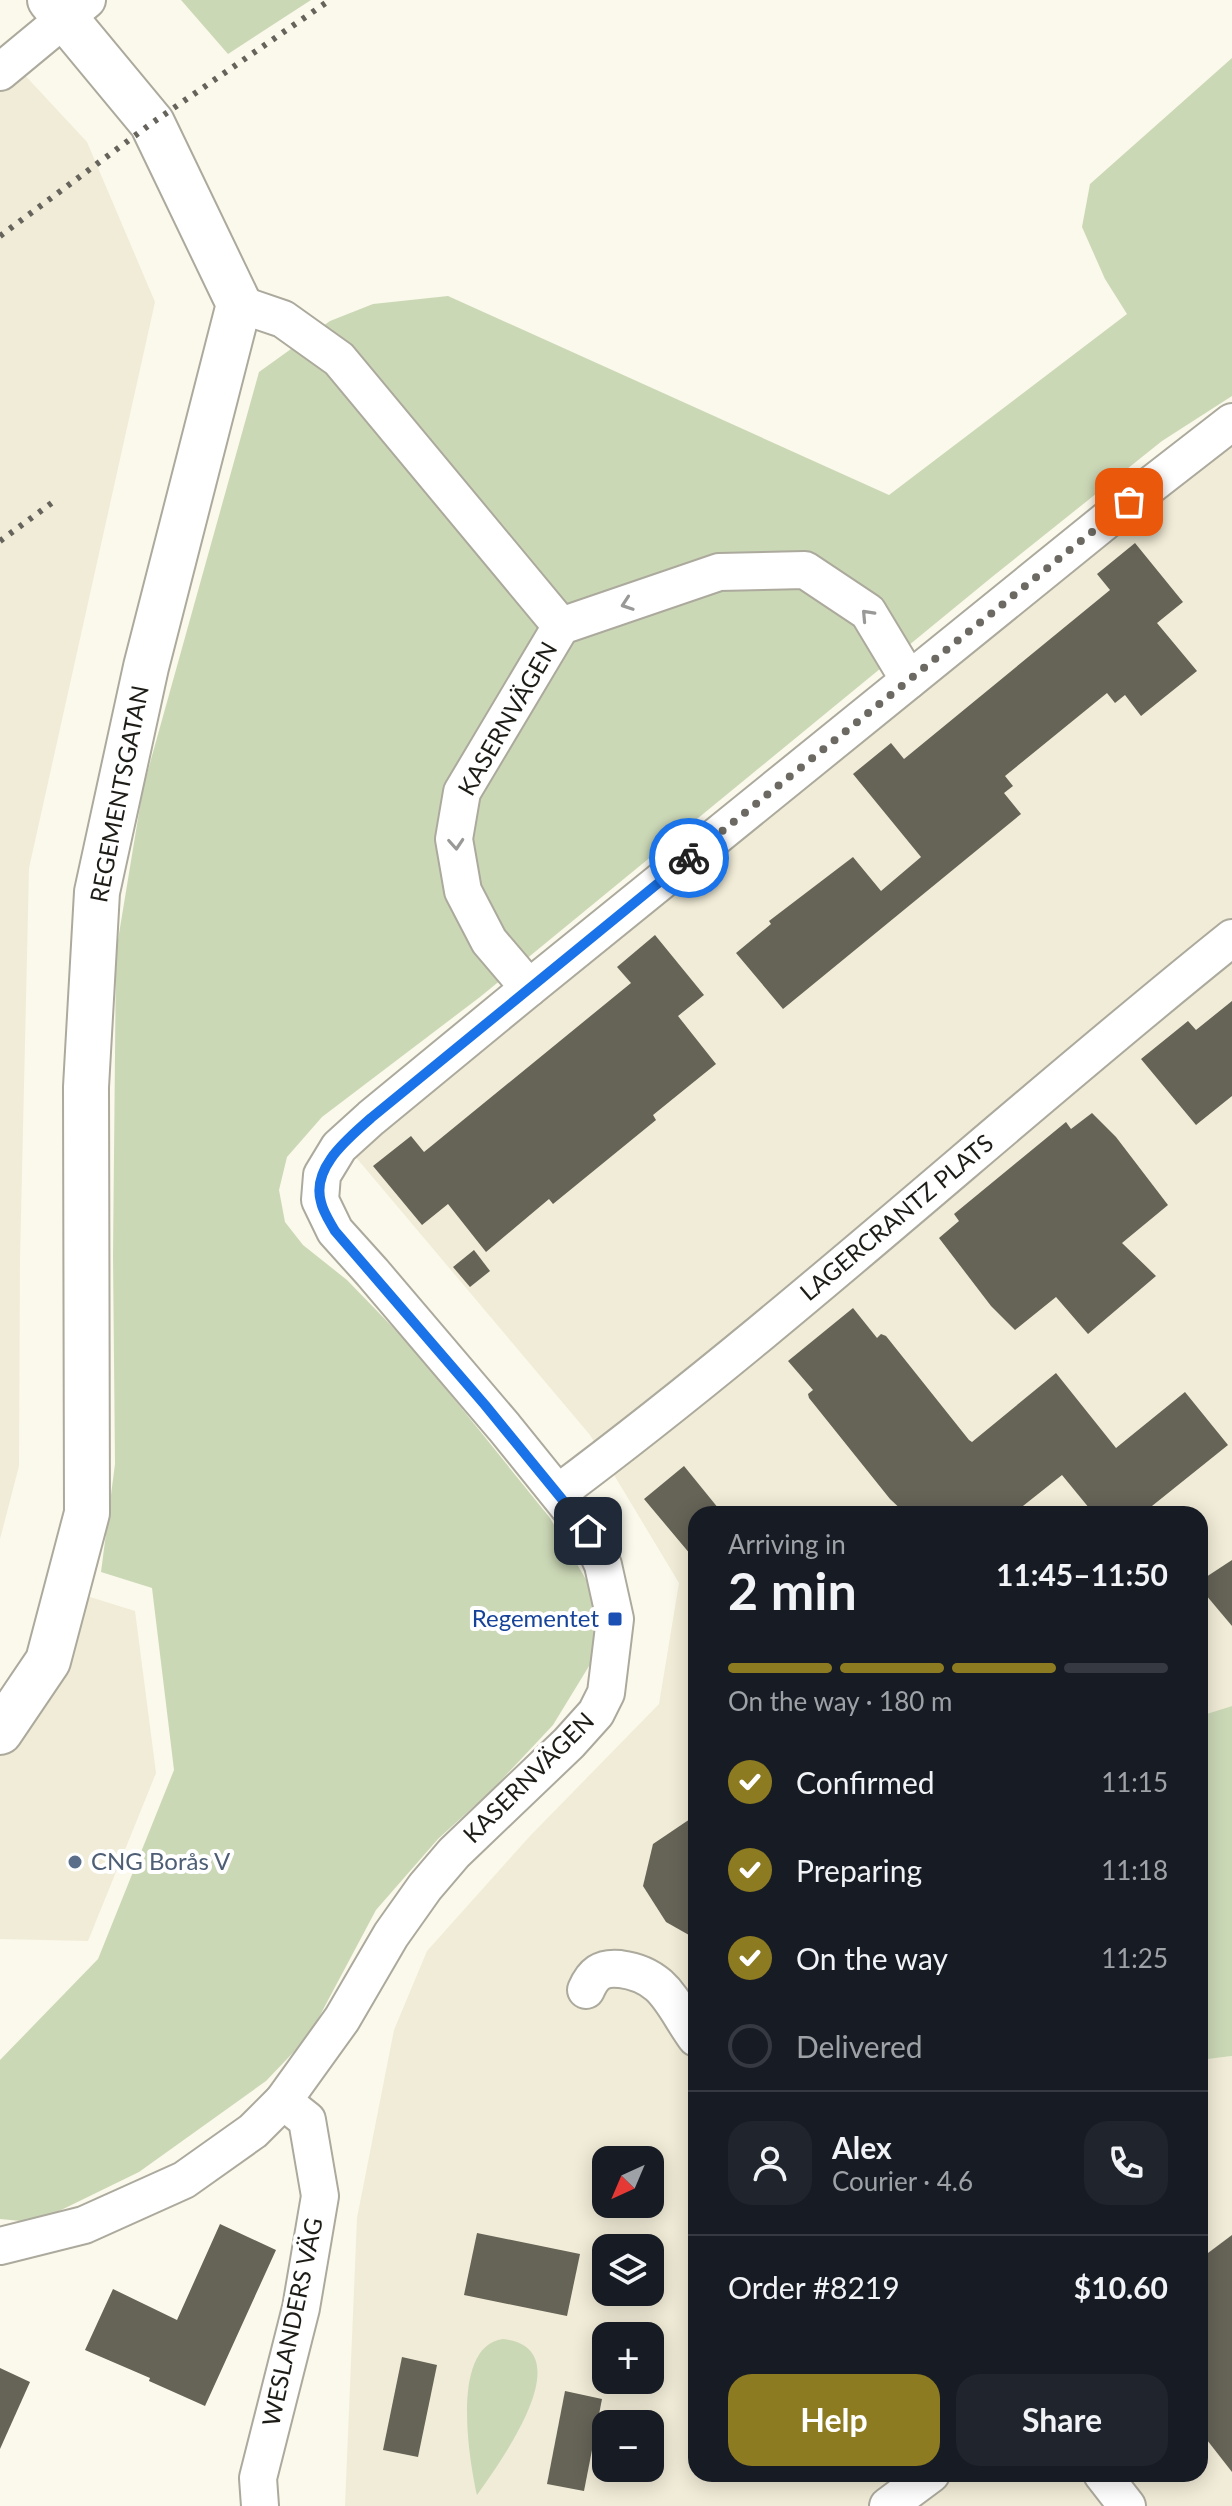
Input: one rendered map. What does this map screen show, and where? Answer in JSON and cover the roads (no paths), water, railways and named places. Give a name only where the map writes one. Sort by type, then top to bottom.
[{"type":"street","points":[[0,72],[68,6],[152,123],[239,304],[283,319],[339,359],[561,626]]},
{"type":"street","name":"REGEMENTSGATAN","points":[[0,1732],[48,1661],[87,1513],[86,1087],[97,892],[146,667],[239,304]]},
{"type":"street","points":[[529,988],[1178,462],[1232,422]]},
{"type":"street","name":"KASERNVÄGEN","points":[[0,2246],[84,2225],[184,2180],[253,2131],[283,2101],[342,2019],[391,1935],[425,1887],[454,1853],[569,1743],[596,1713],[606,1693],[615,1619],[603,1565],[588,1531],[335,1231],[320,1200],[322,1175],[339,1147],[529,988],[489,941],[463,891],[454,839],[462,792],[561,626],[719,572],[805,570],[868,612],[909,680]]},
{"type":"street","name":"LAGERCRANTZ PLATS","points":[[558,1493],[746,1345],[1232,938]]},
{"type":"street","points":[[586,1990],[591,1978],[600,1971],[621,1970],[649,1976],[672,1997],[688,2024]]},
{"type":"street","name":"WESLANDERS VÄG","points":[[260,2506],[258,2478],[301,2308],[320,2196],[307,2120],[283,2101]]},
{"type":"street","points":[[888,2506],[920,2482]]},
{"type":"street","points":[[1108,2482],[1127,2506]]},
{"type":"railway","points":[[0,236],[152,123],[330,0]]},
{"type":"railway","points":[[0,541],[53,502]]},
{"type":"place","name":"Regementet","points":[[615,1619]]},
{"type":"place","name":"CNG Borås V","points":[[75,1862]]}]
